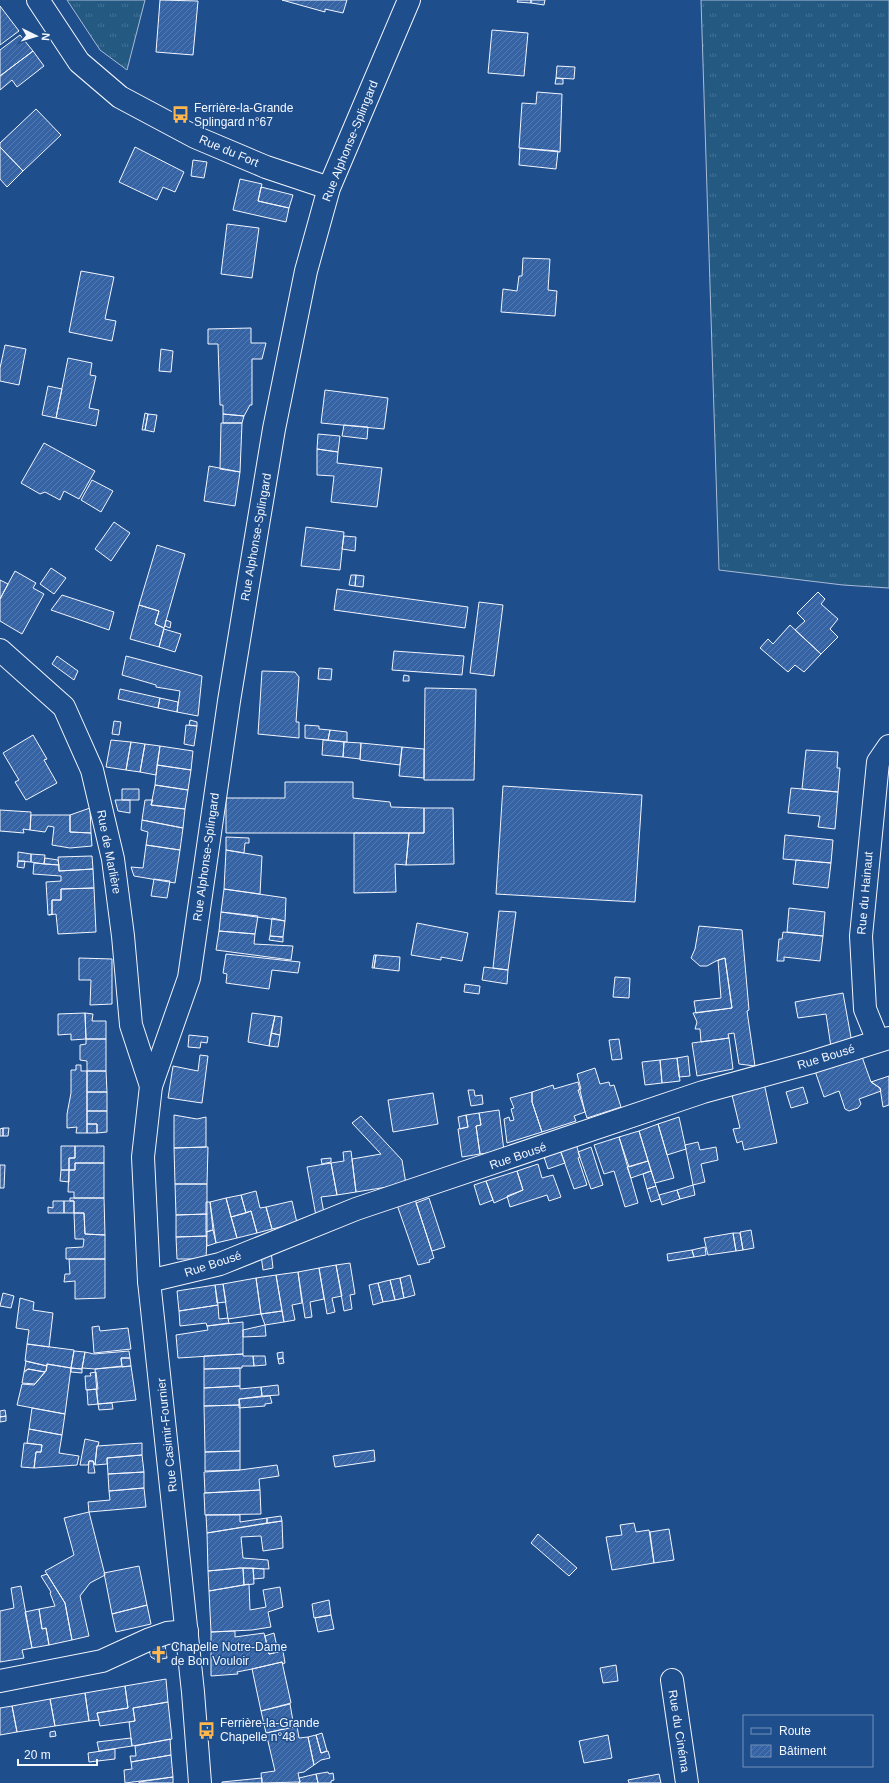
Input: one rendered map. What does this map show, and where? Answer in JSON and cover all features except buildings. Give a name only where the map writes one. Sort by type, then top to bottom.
[{"type":"street","name":"Rue du Fort","points":[[38,0],[79,62],[120,97],[195,137],[266,167],[329,188]]},
{"type":"street","name":"Rue Alphonse-Splingard","points":[[151,1086],[189,978],[229,701],[274,429],[306,271],[329,188],[409,0]]},
{"type":"street","name":"Rue de Marlière","points":[[0,650],[64,707],[92,770],[113,859],[123,936],[131,1025],[151,1086]]},
{"type":"street","name":"Rue du Hainaut","points":[[884,1040],[865,1010],[861,936],[878,762],[889,746]]},
{"type":"street","name":"Rue Bousé","points":[[149,1281],[220,1264],[356,1209],[703,1092],[884,1040]]},
{"type":"street","name":"Rue Casimir-Fournier","points":[[151,1086],[143,1157],[149,1281],[186,1630],[200,1783]]},
{"type":"street","points":[[0,1682],[102,1661],[166,1633],[186,1630]]},
{"type":"street","name":"Rue du Cinéma","points":[[672,1680],[687,1783]]},
{"type":"green space","points":[[67,0],[145,0],[127,70],[100,50]]},
{"type":"green space","points":[[701,0],[889,0],[889,588],[843,585],[719,570]]},
{"type":"place","name":"Ferrière-la-Grande Splingard n°67","points":[[181,115]]},
{"type":"place","name":"Chapelle Notre-Dame de Bon Vouloir","points":[[158,1654]]},
{"type":"place","name":"Ferrière-la-Grande Chapelle n°48","points":[[207,1730]]}]
